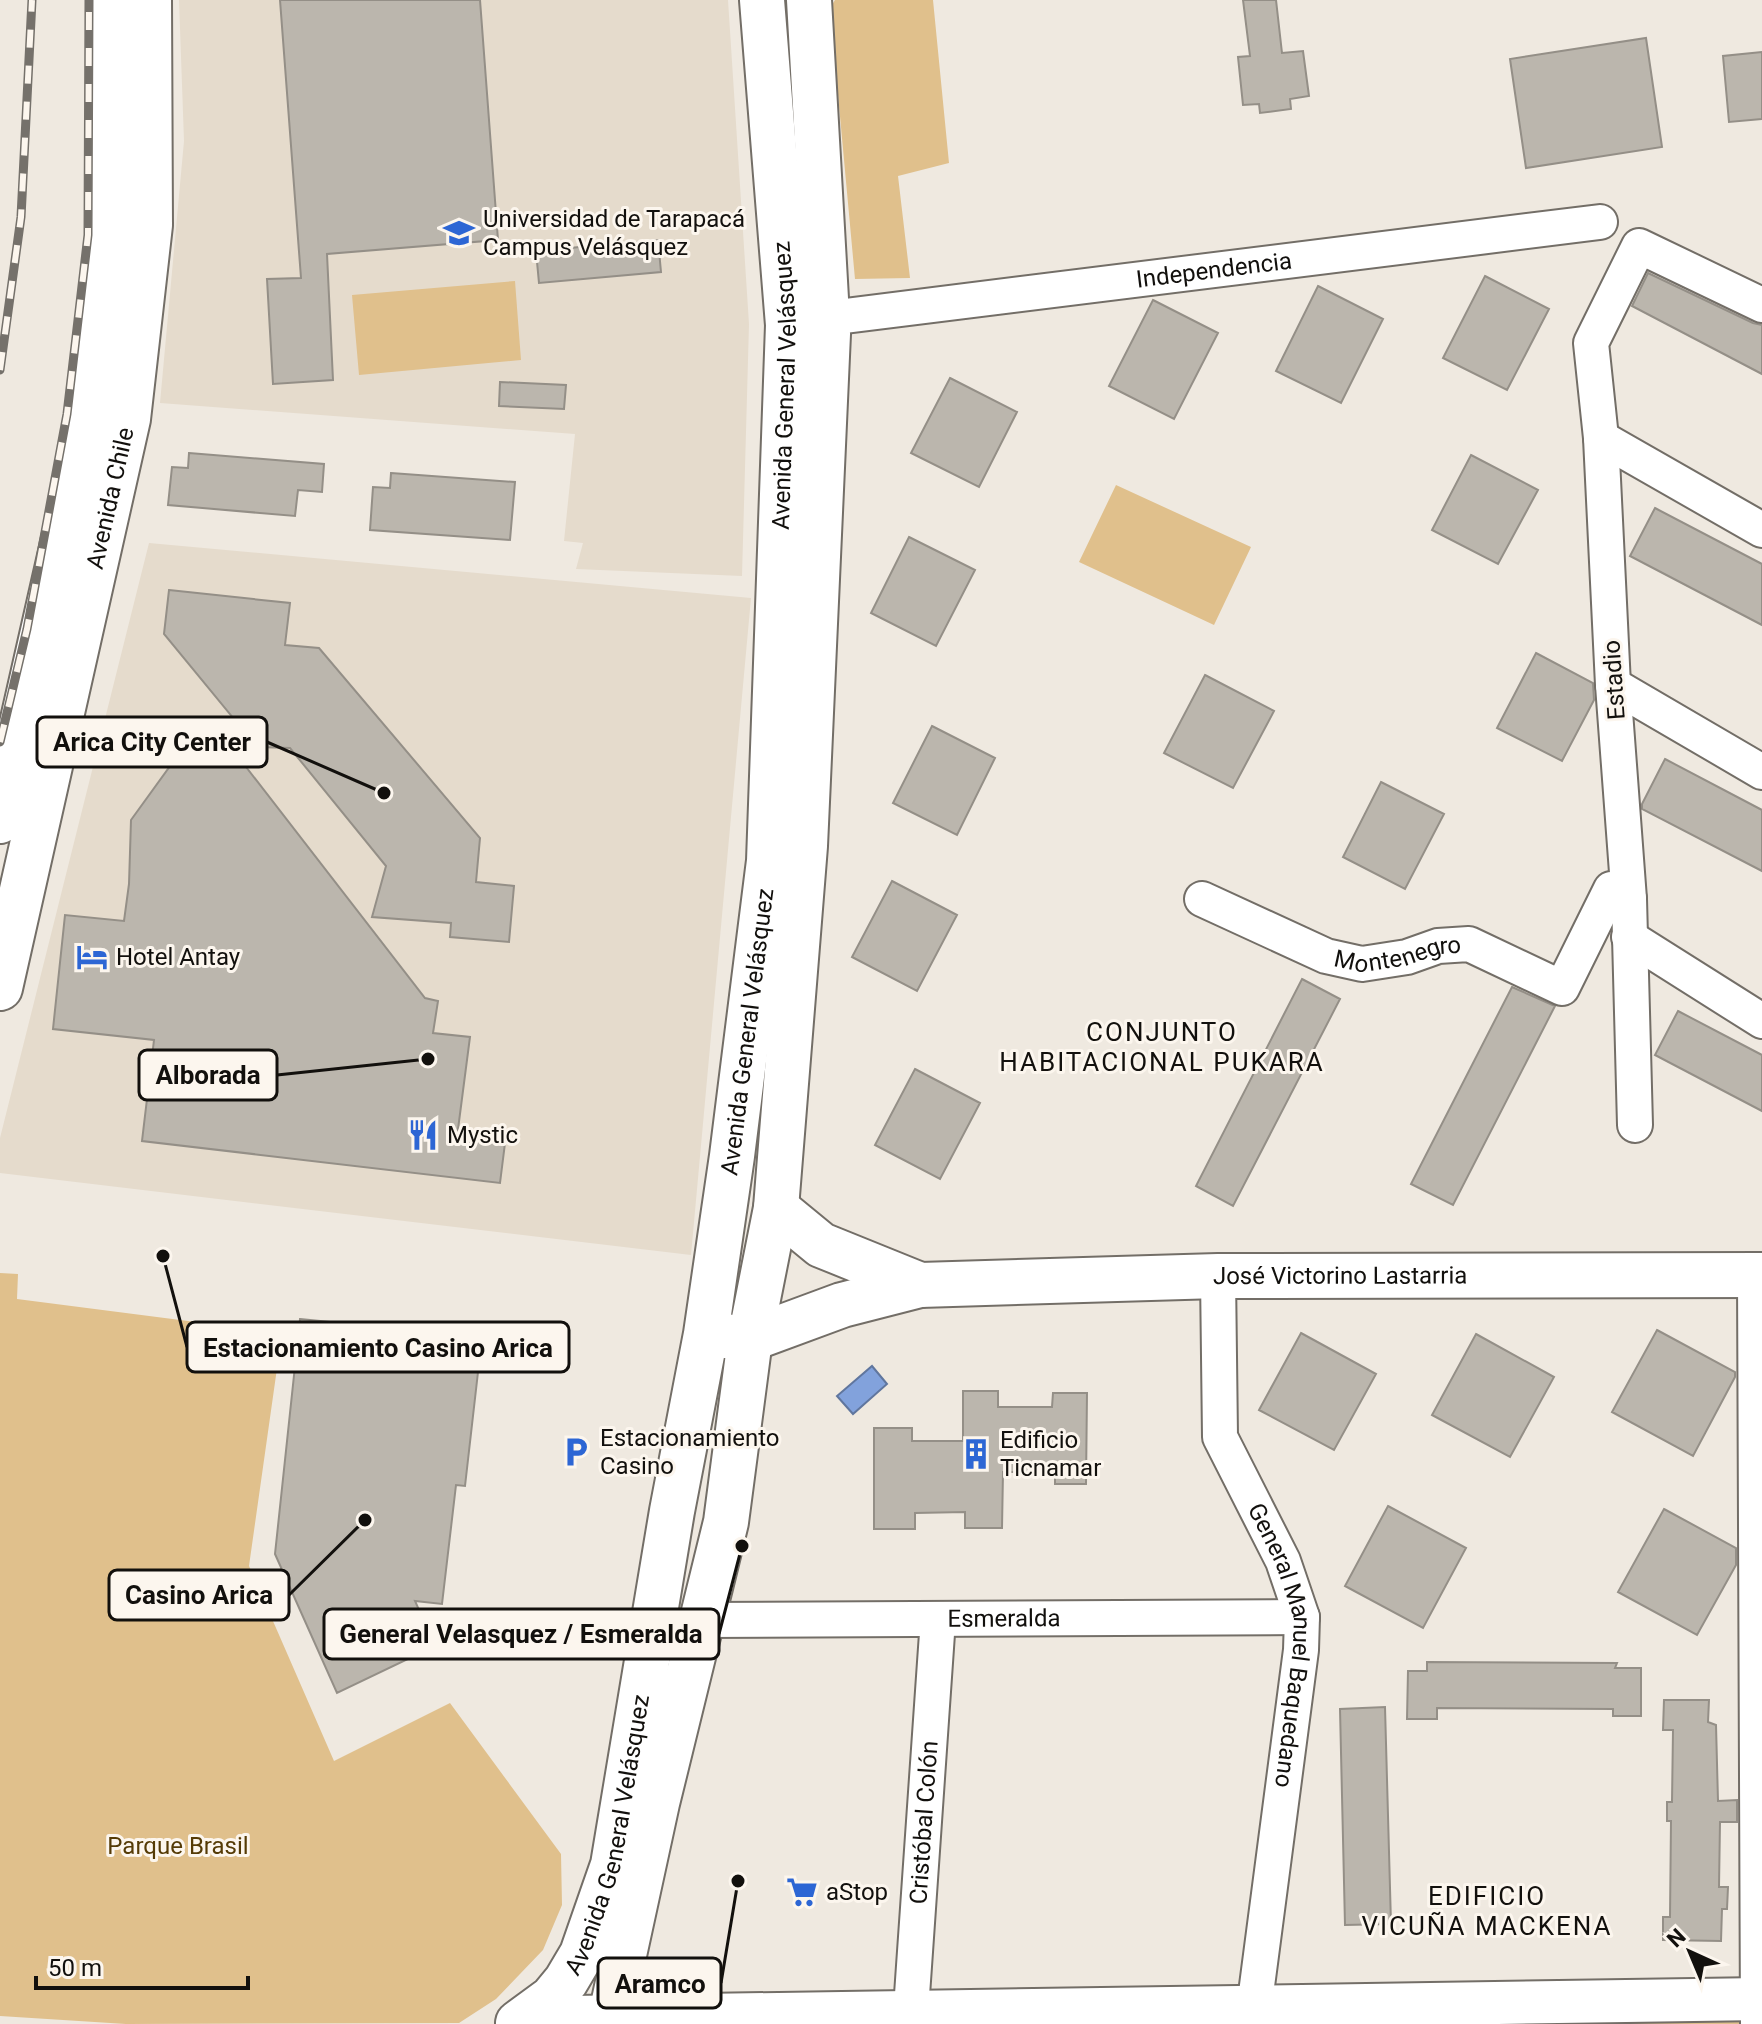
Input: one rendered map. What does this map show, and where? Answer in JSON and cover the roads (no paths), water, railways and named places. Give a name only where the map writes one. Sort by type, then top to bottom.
[{"type":"main road","name":"Avenida Chile","points":[[0,988],[128,419],[127,258],[111,230],[113,0]]},
{"type":"main road","name":"Avenida Chile","points":[[0,821],[127,258],[150,225],[149,0]]},
{"type":"main road","name":"Avenida General Velásquez","points":[[518,2024],[552,1998],[566,1981],[582,1954],[613,1865],[672,1511],[706,1334],[769,861],[788,325],[762,0]]},
{"type":"main road","name":"Avenida General Velásquez","points":[[594,2020],[657,1803],[726,1522],[750,1339],[776,1208],[805,846],[829,318],[809,0]]},
{"type":"main road","name":"José Victorino Lastarria","points":[[776,1208],[821,1245],[920,1285]]},
{"type":"main road","name":"José Victorino Lastarria","points":[[706,1334],[750,1339],[842,1305],[920,1285],[1218,1276],[1758,1275]]},
{"type":"main road","points":[[518,2024],[534,2014],[547,2012],[594,2020]]},
{"type":"street","name":"Independencia","points":[[829,318],[1600,222]]},
{"type":"street","name":"Estadio","points":[[1635,1125],[1629,899],[1613,685],[1601,438],[1591,343],[1639,246],[1762,305]]},
{"type":"street","points":[[1601,438],[1762,530]]},
{"type":"street","points":[[1613,685],[1762,772]]},
{"type":"street","name":"Montenegro","points":[[1202,899],[1326,956],[1362,964],[1407,957],[1438,946],[1469,944],[1562,988],[1611,889],[1629,899]]},
{"type":"street","points":[[1629,937],[1762,1021]]},
{"type":"street","points":[[594,2020],[1759,2007],[1758,1275]]},
{"type":"street","name":"General Manuel Baquedano","points":[[1218,1276],[1220,1437],[1283,1561],[1302,1617],[1301,1650],[1253,2015]]},
{"type":"street","name":"Esmeralda","points":[[704,1620],[1302,1617]]},
{"type":"street","name":"Cristóbal Colón","points":[[911,2018],[938,1619]]},
{"type":"water","points":[[872,1366],[887,1384],[853,1414],[837,1396]]},
{"type":"railway","points":[[0,370],[21,217],[32,0]]},
{"type":"railway","points":[[0,742],[27,629],[67,414],[88,235],[89,0]]},
{"type":"place","name":"Universidad de Tarapacá Campus Velásquez","points":[[459,233]]},
{"type":"place","name":"Arica City Center","points":[[384,793]]},
{"type":"place","name":"Hotel Antay","points":[[92,957]]},
{"type":"place","name":"Alborada","points":[[428,1059]]},
{"type":"place","name":"Mystic","points":[[423,1135]]},
{"type":"place","name":"Estacionamiento Casino Arica","points":[[163,1256]]},
{"type":"place","name":"Estacionamiento Casino","points":[[576,1452]]},
{"type":"place","name":"Edificio Ticnamar","points":[[976,1454]]},
{"type":"place","name":"Casino Arica","points":[[365,1520]]},
{"type":"place","name":"General Velasquez / Esmeralda","points":[[742,1546]]},
{"type":"place","name":"Aramco","points":[[738,1881]]},
{"type":"place","name":"aStop","points":[[802,1892]]},
{"type":"district","name":"CONJUNTO HABITACIONAL PUKARA","points":[[1162,1047]]},
{"type":"district","name":"EDIFICIO VICUÑA MACKENA","points":[[1487,1911]]},
{"type":"park label","name":"Parque Brasil","points":[[178,1846]]}]
